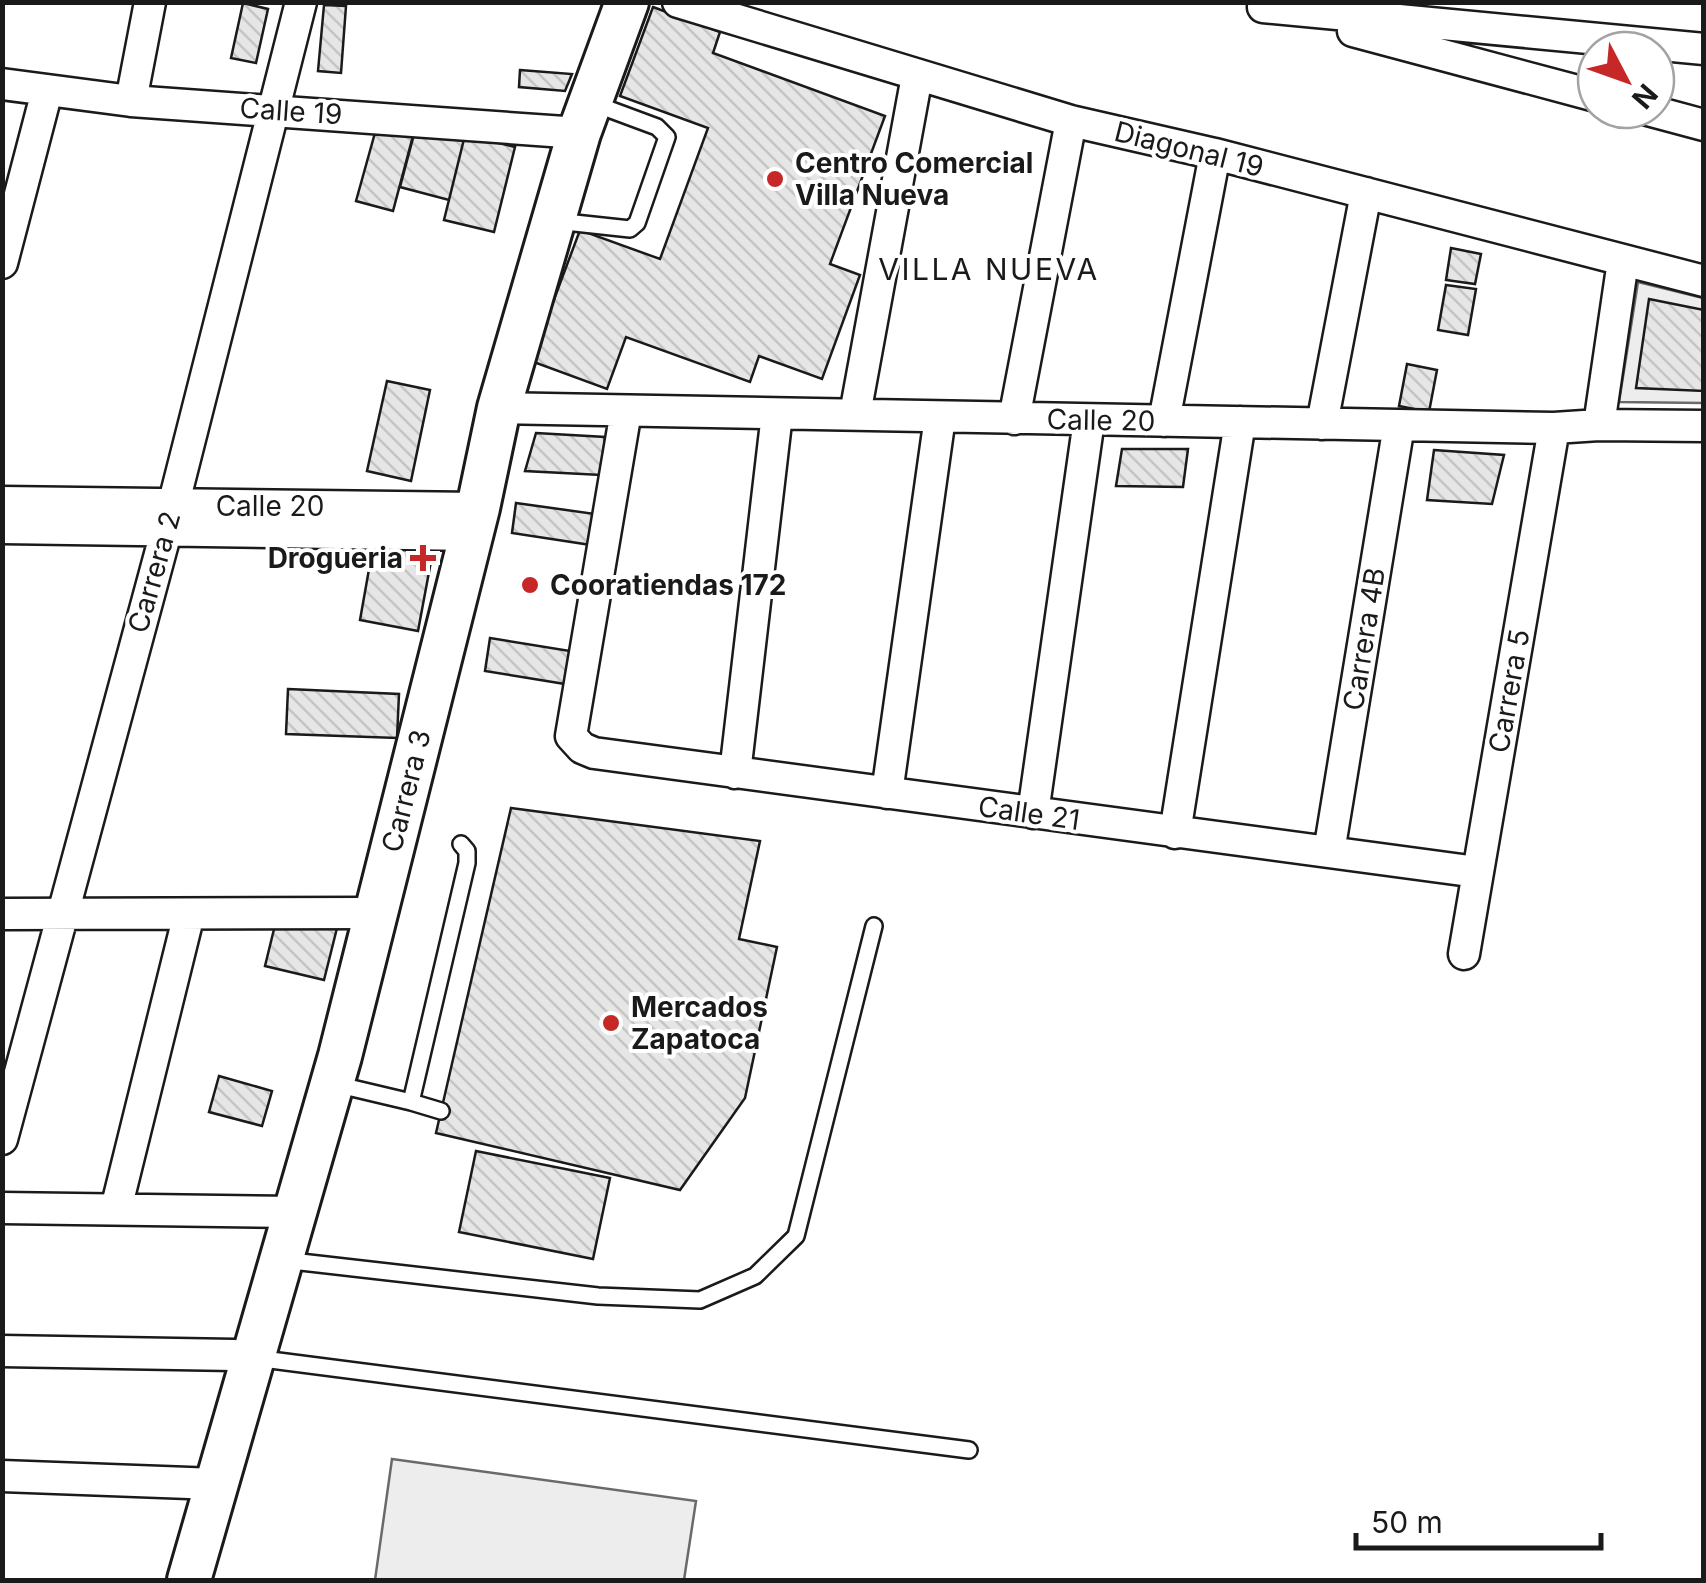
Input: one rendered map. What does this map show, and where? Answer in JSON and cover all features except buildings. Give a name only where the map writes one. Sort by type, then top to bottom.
[{"type":"main road","name":"Carrera 3","points":[[189,1580],[332,1084],[475,521],[499,408],[585,118],[626,2]]},
{"type":"street","points":[[131,101],[150,2]]},
{"type":"street","name":"Carrera 2","points":[[2,1139],[169,518],[301,2]]},
{"type":"street","name":"Diagonal 19","points":[[678,2],[1071,121],[1215,154],[1704,282]]},
{"type":"street","points":[[1254,5],[1704,49]]},
{"type":"street","points":[[1254,5],[1576,91]]},
{"type":"street","points":[[855,414],[917,76]]},
{"type":"street","name":"Calle 19","points":[[2,84],[131,101],[272,110],[585,118]]},
{"type":"street","points":[[2,264],[47,91]]},
{"type":"street","points":[[1676,118],[1704,125]]},
{"type":"street","points":[[1014,418],[1071,121]]},
{"type":"street","points":[[1164,421],[1215,154]]},
{"type":"street","points":[[1322,424],[1366,193]]},
{"type":"street","points":[[1598,425],[1623,261]]},
{"type":"street","name":"Calle 20","points":[[499,408],[1554,428],[1704,426]]},
{"type":"street","name":"Calle 21","points":[[626,411],[570,736],[582,748],[594,754],[736,774],[1478,872]]},
{"type":"street","points":[[736,774],[777,414]]},
{"type":"street","points":[[887,794],[940,417]]},
{"type":"street","points":[[1033,813],[1089,420]]},
{"type":"street","points":[[1175,834],[1240,422]]},
{"type":"street","name":"Carrera 4B","points":[[1329,852],[1399,425]]},
{"type":"street","name":"Carrera 5","points":[[1464,954],[1554,428]]},
{"type":"street","name":"Calle 20","points":[[2,502],[169,518]]},
{"type":"street","name":"Calle 20","points":[[2,528],[169,518],[475,521]]},
{"type":"street","points":[[2,914],[375,913]]},
{"type":"street","points":[[116,1209],[189,914]]},
{"type":"street","points":[[2,1208],[298,1212]]},
{"type":"street","points":[[2,1351],[254,1358]]},
{"type":"street","points":[[2,1476],[216,1484]]},
{"type":"lane","points":[[556,220],[630,229],[636,223],[667,138],[658,127],[585,118]]},
{"type":"lane","points":[[411,1102],[467,863],[467,851],[460,844]]},
{"type":"lane","points":[[284,1260],[598,1296],[700,1300],[755,1276],[796,1236],[874,926]]},
{"type":"lane","points":[[332,1084],[441,1110]]},
{"type":"lane","points":[[254,1358],[969,1450]]},
{"type":"shaded area","points":[[1638,282],[1703,298],[1703,403],[1619,402]]},
{"type":"shaded area","points":[[392,1459],[696,1501],[684,1580],[375,1580]]},
{"type":"place","name":"Centro Comercial Villa Nueva","points":[[775,179]]},
{"type":"place","name":"Drogueria","points":[[423,558]]},
{"type":"place","name":"Cooratiendas 172","points":[[530,585]]},
{"type":"place","name":"Mercados Zapatoca","points":[[611,1023]]},
{"type":"district","name":"VILLA NUEVA","points":[[989,270]]}]
